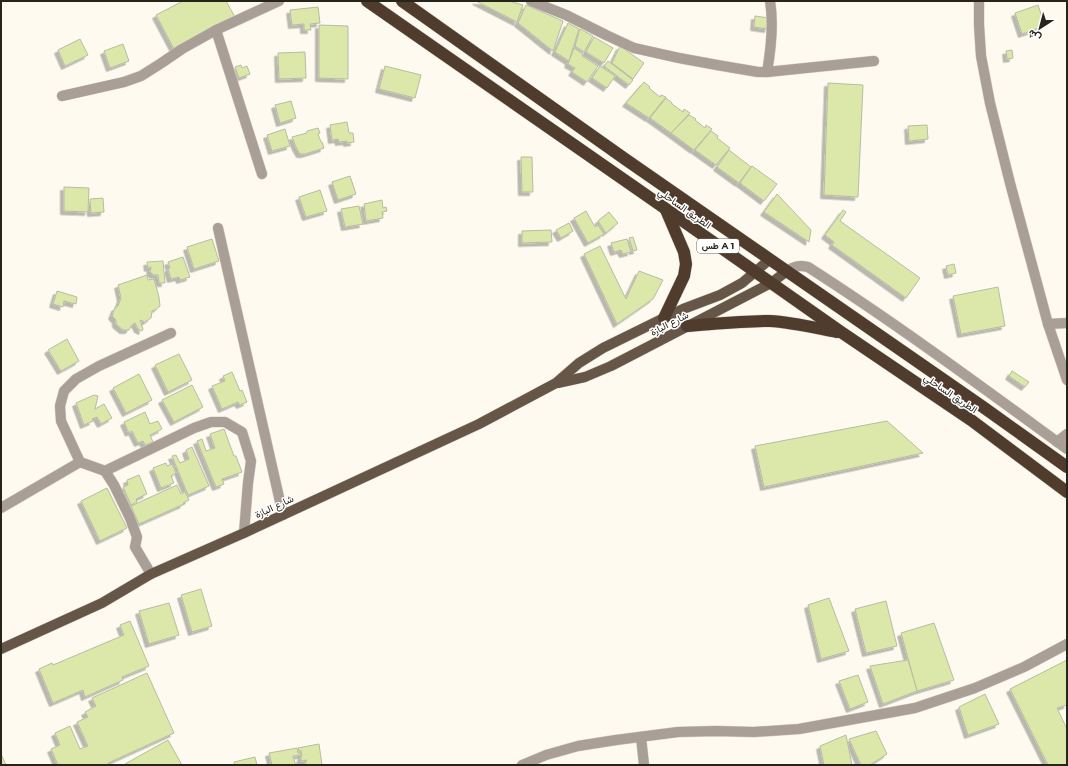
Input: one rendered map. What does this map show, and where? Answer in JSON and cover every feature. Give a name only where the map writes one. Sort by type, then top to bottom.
[{"type":"highway","name":"الطريق الساحلي","points":[[367,1],[840,332],[971,420],[1067,492]]},
{"type":"highway","name":"الطريق الساحلي","points":[[402,1],[625,159],[983,406],[1067,468]]},
{"type":"highway","points":[[664,318],[684,276],[686,264],[684,252],[666,209]]},
{"type":"highway","points":[[687,326],[772,321],[840,332]]},
{"type":"main road","name":"شارع البازة","points":[[1,649],[102,602],[151,574],[244,533],[479,424],[556,383],[579,363],[603,348],[683,309],[742,283],[770,259]]},
{"type":"main road","name":"شارع البازة","points":[[556,383],[585,377],[611,366],[771,283],[787,271]]},
{"type":"street","points":[[62,96],[124,82],[141,76],[182,49],[216,30],[279,1]]},
{"type":"street","points":[[531,1],[566,15],[634,48],[717,65],[758,72],[767,72],[874,61]]},
{"type":"street","points":[[767,72],[771,38],[772,8],[770,1]]},
{"type":"street","points":[[978,1],[982,56],[990,103],[1048,324],[1067,380]]},
{"type":"street","points":[[216,30],[262,174]]},
{"type":"street","points":[[218,228],[283,515]]},
{"type":"street","points":[[787,271],[794,266],[801,265],[808,267],[974,381],[1067,449]]},
{"type":"street","points":[[1048,324],[1067,323]]},
{"type":"street","points":[[151,574],[135,547],[137,537],[130,518],[114,486],[105,471],[80,462],[61,421],[60,406],[64,391],[76,379],[99,366],[171,333]]},
{"type":"street","points":[[105,471],[194,428],[211,422],[225,422],[242,432],[251,461],[244,533]]},
{"type":"street","points":[[1057,442],[1067,434]]},
{"type":"street","points":[[1,508],[80,462]]},
{"type":"street","points":[[522,765],[546,755],[578,746],[678,732],[754,732],[799,729],[915,708],[975,688],[1024,667],[1067,644]]},
{"type":"street","points":[[641,737],[644,765]]},
{"type":"building","points":[[183,1],[226,1],[235,17],[174,49],[156,15]]},
{"type":"building","points":[[476,1],[509,1],[523,5],[517,22]]},
{"type":"building","points":[[526,5],[563,21],[553,51],[518,23]]},
{"type":"building","points":[[1038,5],[1045,26],[1022,34],[1015,13]]},
{"type":"building","points":[[318,7],[320,23],[310,24],[311,30],[304,30],[304,24],[292,25],[290,10]]},
{"type":"building","points":[[755,16],[769,18],[768,29],[754,27]]},
{"type":"building","points":[[568,23],[579,29],[569,61],[555,52]]},
{"type":"building","points":[[319,25],[348,26],[348,79],[319,78]]},
{"type":"building","points":[[580,29],[593,36],[584,52],[575,46]]},
{"type":"building","points":[[594,37],[613,48],[604,63],[586,52]]},
{"type":"building","points":[[80,39],[88,55],[65,66],[58,50]]},
{"type":"building","points":[[123,44],[129,61],[110,68],[104,51]]},
{"type":"building","points":[[620,46],[644,63],[633,79],[612,63]]},
{"type":"building","points":[[574,48],[583,54],[582,56],[598,66],[587,82],[572,72],[575,68],[568,64]]},
{"type":"building","points":[[1012,50],[1013,58],[1007,59],[1006,51]]},
{"type":"building","points":[[305,52],[306,78],[279,79],[278,53]]},
{"type":"building","points":[[608,61],[633,80],[629,85],[604,66]]},
{"type":"building","points":[[241,65],[242,68],[247,66],[250,74],[239,78],[235,67]]},
{"type":"building","points":[[385,66],[421,75],[415,98],[379,89]]},
{"type":"building","points":[[600,66],[615,76],[607,88],[592,78]]},
{"type":"building","points":[[644,82],[660,97],[661,95],[666,97],[649,118],[626,103]]},
{"type":"building","points":[[828,83],[863,85],[858,197],[824,195]]},
{"type":"building","points":[[666,98],[683,112],[684,109],[690,113],[671,133],[650,118]]},
{"type":"building","points":[[291,101],[296,118],[280,123],[275,105]]},
{"type":"building","points":[[689,115],[696,119],[695,120],[705,128],[706,125],[712,129],[694,150],[671,133]]},
{"type":"building","points":[[347,122],[349,133],[353,133],[354,142],[347,143],[347,141],[339,142],[338,139],[332,140],[330,125]]},
{"type":"building","points":[[927,125],[928,139],[909,141],[908,126]]},
{"type":"building","points":[[318,128],[320,133],[318,134],[324,148],[305,154],[300,154],[292,137]]},
{"type":"building","points":[[285,129],[290,146],[272,151],[267,135]]},
{"type":"building","points":[[711,131],[718,136],[717,138],[730,148],[716,165],[695,150]]},
{"type":"building","points":[[729,150],[751,167],[739,183],[717,167]]},
{"type":"building","points":[[521,157],[532,157],[533,192],[522,192]]},
{"type":"building","points":[[752,166],[777,184],[764,201],[740,183]]},
{"type":"building","points":[[350,176],[356,194],[338,200],[332,182]]},
{"type":"building","points":[[64,187],[89,188],[88,212],[64,211]]},
{"type":"building","points":[[320,190],[327,211],[306,217],[299,197]]},
{"type":"building","points":[[777,194],[811,230],[809,242],[764,212]]},
{"type":"building","points":[[103,198],[104,212],[91,213],[90,199]]},
{"type":"building","points":[[382,200],[383,208],[386,207],[387,211],[382,212],[383,218],[366,221],[364,204]]},
{"type":"building","points":[[359,206],[363,224],[345,227],[341,209]]},
{"type":"building","points":[[843,210],[846,212],[840,221],[920,278],[906,298],[832,245],[834,242],[825,235]]},
{"type":"building","points":[[586,211],[595,227],[598,225],[604,234],[588,243],[574,218]]},
{"type":"building","points":[[609,212],[618,223],[606,233],[598,221]]},
{"type":"building","points":[[569,223],[573,231],[561,238],[556,230]]},
{"type":"building","points":[[551,230],[552,242],[522,243],[522,231]]},
{"type":"building","points":[[633,237],[637,250],[633,251],[629,238]]},
{"type":"building","points":[[212,239],[219,261],[194,269],[187,247]]},
{"type":"building","points":[[627,239],[631,252],[623,254],[621,250],[614,252],[611,243]]},
{"type":"building","points":[[600,246],[626,299],[639,271],[663,280],[653,299],[617,324],[584,254]]},
{"type":"building","points":[[183,257],[190,277],[180,280],[179,277],[171,279],[168,269],[170,268],[168,262]]},
{"type":"building","points":[[163,261],[165,283],[159,283],[158,275],[154,275],[150,272],[151,267],[148,268],[147,262]]},
{"type":"building","points":[[954,264],[956,273],[948,275],[946,266]]},
{"type":"building","points":[[147,275],[148,280],[154,279],[160,306],[152,311],[151,318],[145,322],[140,320],[143,329],[142,331],[138,329],[135,323],[129,330],[123,330],[116,324],[116,320],[112,316],[121,298],[118,285]]},
{"type":"building","points":[[998,287],[1005,326],[961,334],[953,296]]},
{"type":"building","points":[[57,291],[77,297],[76,304],[64,301],[63,307],[53,304]]},
{"type":"building","points":[[67,339],[79,361],[61,371],[48,350]]},
{"type":"building","points":[[179,354],[192,380],[168,392],[155,365]]},
{"type":"building","points":[[1012,371],[1029,382],[1025,387],[1009,376]]},
{"type":"building","points":[[232,372],[240,391],[242,390],[247,402],[240,405],[238,402],[222,409],[212,386],[225,381],[223,376]]},
{"type":"building","points":[[139,374],[152,400],[126,413],[113,388]]},
{"type":"building","points":[[192,385],[203,407],[174,422],[162,400]]},
{"type":"building","points":[[94,395],[98,396],[95,409],[104,404],[112,418],[101,424],[97,417],[92,419],[93,421],[84,425],[76,403]]},
{"type":"building","points":[[145,412],[150,424],[158,421],[162,429],[150,435],[153,442],[145,445],[143,441],[138,443],[132,431],[129,433],[124,422]]},
{"type":"building","points":[[887,421],[923,453],[764,487],[755,446]]},
{"type":"building","points":[[224,429],[234,456],[236,456],[242,472],[222,479],[224,484],[216,487],[197,441],[202,439],[206,451],[215,448],[210,434]]},
{"type":"building","points":[[192,447],[209,486],[188,495],[172,456],[176,455],[180,463],[189,459],[186,450]]},
{"type":"building","points":[[166,463],[167,466],[172,464],[176,473],[171,476],[174,483],[161,488],[153,468]]},
{"type":"building","points":[[139,475],[147,494],[136,499],[137,502],[131,505],[123,487],[128,485],[127,480]]},
{"type":"building","points":[[177,485],[181,494],[185,492],[189,500],[183,503],[184,504],[139,524],[131,506]]},
{"type":"building","points":[[107,488],[127,528],[100,541],[81,501]]},
{"type":"building","points":[[201,589],[212,626],[192,632],[181,595]]},
{"type":"building","points":[[829,598],[849,651],[821,659],[808,605]]},
{"type":"building","points":[[886,601],[897,646],[866,653],[855,609]]},
{"type":"building","points":[[169,603],[179,635],[149,644],[139,611]]},
{"type":"building","points":[[130,621],[149,666],[122,677],[123,680],[85,697],[83,690],[53,703],[39,669],[52,663],[53,665],[124,635],[120,625]]},
{"type":"building","points":[[934,623],[954,680],[917,691],[901,633]]},
{"type":"building","points":[[908,660],[917,691],[883,704],[870,666]]},
{"type":"building","points":[[1067,660],[1067,705],[1057,708],[1067,729],[1067,765],[1048,765],[1010,689]]},
{"type":"building","points":[[147,673],[174,733],[108,763],[109,765],[58,765],[51,749],[60,745],[55,733],[70,726],[80,749],[88,746],[77,722],[88,717],[85,712],[96,706],[92,698]]},
{"type":"building","points":[[858,675],[868,702],[850,709],[839,681]]},
{"type":"building","points":[[985,694],[999,724],[968,735],[959,707]]},
{"type":"building","points":[[876,731],[887,754],[870,765],[861,765],[849,739]]},
{"type":"building","points":[[846,735],[852,765],[824,765],[820,746]]},
{"type":"building","points":[[168,740],[182,765],[125,765],[125,764]]},
{"type":"building","points":[[319,744],[322,765],[305,765],[307,760],[301,761],[301,751],[299,751],[298,748]]},
{"type":"building","points":[[297,748],[298,753],[301,753],[301,755],[293,756],[297,765],[272,765],[269,753]]},
{"type":"building","points":[[1,754],[6,765],[1,765]]},
{"type":"building","points":[[255,757],[257,765],[235,765],[234,762]]}]
